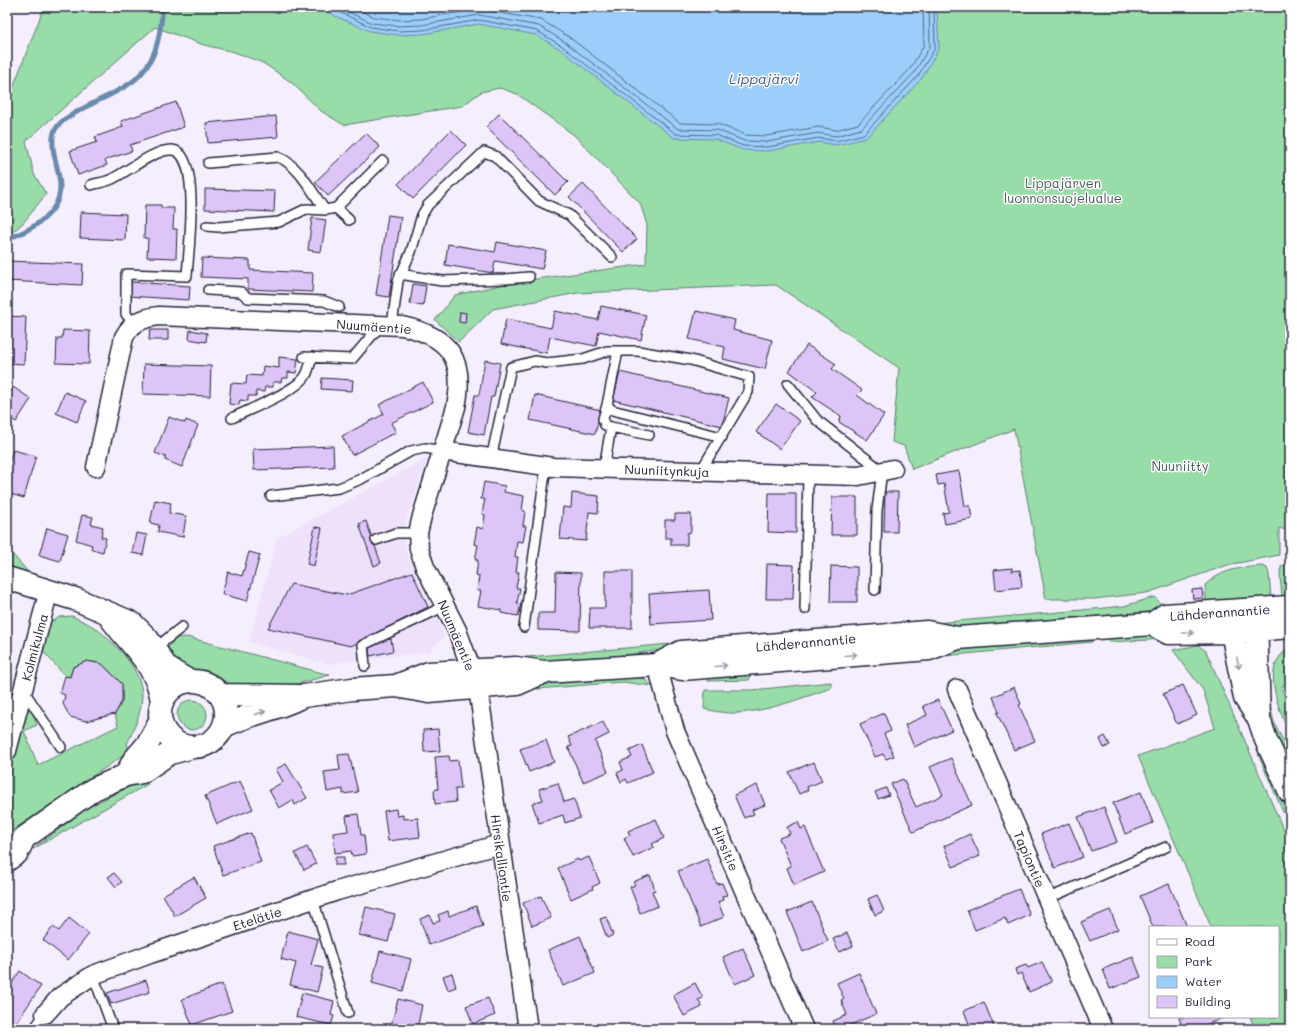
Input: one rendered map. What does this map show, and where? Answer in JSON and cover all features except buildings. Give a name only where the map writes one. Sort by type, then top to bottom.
[{"type":"main road","points":[[7,578],[75,599],[132,623],[147,638],[148,653],[160,689],[161,711],[170,738],[180,745],[193,747]]},
{"type":"main road","name":"Lähderannantie","points":[[220,695],[304,696],[352,689],[396,686],[429,692],[475,679],[517,684],[544,672],[657,665],[681,652],[927,632],[958,638],[1152,624],[1165,614],[1290,607]]},
{"type":"main road","points":[[1256,610],[1259,720]]},
{"type":"main road","points":[[1228,611],[1245,698],[1259,720],[1266,740],[1290,792]]},
{"type":"main road","name":"Lähderannantie","points":[[1152,624],[1168,634],[1256,631],[1290,627]]},
{"type":"main road","points":[[7,860],[17,853],[16,839],[94,789],[126,775],[142,772],[170,753],[212,741],[221,732],[226,720],[226,707],[220,695],[207,683],[189,681],[166,668],[148,653]]},
{"type":"main road","points":[[126,775],[134,760],[147,745],[173,687],[189,681]]},
{"type":"main road","name":"Lähderannantie","points":[[224,726],[235,720],[281,707],[304,696]]},
{"type":"street","name":"Nuumäentie","points":[[134,324],[144,318],[159,316],[387,325],[422,330],[438,338],[456,361],[459,375],[459,391],[418,533],[419,549],[425,567],[457,630],[475,679]]},
{"type":"street","points":[[96,467],[124,337],[134,324]]},
{"type":"street","name":"Nuuniitynkuja","points":[[442,451],[546,466],[858,476],[887,470]]},
{"type":"street","name":"Kolmikulma","points":[[7,751],[49,590]]},
{"type":"street","name":"Hirsitie","points":[[657,665],[675,731],[804,1029]]},
{"type":"street","name":"Hirsikalliontie","points":[[475,679],[528,1029]]},
{"type":"street","name":"Tapiontie","points":[[957,689],[1103,1029]]},
{"type":"street","name":"Etelätie","points":[[45,1014],[60,997],[93,975],[150,954],[313,899],[500,844]]},
{"type":"lane","points":[[91,185],[110,180],[150,157],[171,150],[179,152],[186,162],[192,190],[187,276],[126,274],[126,314],[134,324]]},
{"type":"lane","points":[[232,418],[299,383],[306,376],[308,357],[352,359],[387,325],[400,274],[412,252],[422,215],[428,204],[484,152],[495,156],[539,201],[569,215],[612,257]]},
{"type":"lane","points":[[208,163],[278,157],[285,160],[303,179],[325,210]]},
{"type":"lane","points":[[207,226],[218,227],[278,222],[306,209],[325,210],[336,208],[383,161]]},
{"type":"lane","points":[[336,208],[349,220]]},
{"type":"lane","points":[[400,274],[442,281],[505,280],[529,277]]},
{"type":"lane","points":[[208,290],[241,292],[248,298],[324,301],[339,307]]},
{"type":"lane","points":[[491,459],[511,367],[535,361],[547,362],[583,359],[607,351],[638,351],[691,360],[749,377],[748,392],[700,472]]},
{"type":"lane","points":[[618,351],[603,419],[605,426],[649,435]]},
{"type":"lane","points":[[788,384],[817,420],[887,470],[877,510],[875,590]]},
{"type":"lane","points":[[607,405],[612,410],[722,437]]},
{"type":"lane","points":[[604,468],[611,427]]},
{"type":"lane","points":[[271,496],[339,488],[361,479],[412,451],[425,448],[442,451]]},
{"type":"lane","points":[[524,627],[546,466]]},
{"type":"lane","points":[[805,609],[808,475]]},
{"type":"lane","points":[[376,540],[396,532],[418,533]]},
{"type":"lane","points":[[365,666],[363,645],[445,606]]},
{"type":"lane","points":[[148,653],[182,627]]},
{"type":"lane","points":[[23,690],[61,747]]},
{"type":"lane","points":[[1047,899],[1166,847]]},
{"type":"lane","points":[[313,899],[348,1013]]},
{"type":"lane","points":[[93,975],[113,1029]]},
{"type":"lane","name":"Etelätie","points":[[34,1029],[45,1014]]},
{"type":"shaded area","points":[[428,458],[406,521],[404,539],[408,557],[445,636],[429,652],[328,664],[249,642],[277,538]]},
{"type":"green space","points":[[44,7],[1290,7],[1290,531],[1279,528],[1279,555],[1228,565],[1147,593],[1094,599],[1046,599],[1014,429],[912,469],[904,446],[892,442],[899,368],[776,285],[578,293],[493,309],[459,342],[435,320],[455,295],[514,282],[646,264],[647,225],[640,203],[574,135],[517,94],[500,88],[481,92],[462,106],[344,125],[321,111],[291,82],[263,63],[234,52],[204,45],[155,27],[26,141],[34,174],[46,194],[24,222],[7,237],[7,103]]},
{"type":"green space","points":[[7,548],[28,572],[7,566]]},
{"type":"green space","points":[[1285,565],[1290,566],[1290,597],[1282,597],[1280,576],[1281,567]]},
{"type":"green space","points":[[1262,566],[1267,568],[1269,574],[1271,598],[1197,606],[1197,601],[1206,599],[1205,585],[1218,576],[1231,570]]},
{"type":"green space","points":[[1155,597],[1164,608],[1161,611],[923,630],[924,624],[1124,606]]},
{"type":"green space","points":[[72,616],[97,629],[120,650],[138,677],[142,697],[137,721],[127,744],[130,751],[7,834],[7,768],[24,704],[30,704],[37,725],[24,731],[38,765],[118,726],[115,714],[122,701],[122,684],[110,672],[100,664],[89,662],[73,667],[70,677],[65,676],[41,649],[49,620],[54,621],[59,617]]},
{"type":"green space","points":[[1109,635],[1170,637],[1170,639],[1109,642]]},
{"type":"green space","points":[[1090,636],[1092,642],[944,656],[944,651],[993,643]]},
{"type":"green space","points":[[187,637],[330,675],[290,686],[237,687],[207,673],[186,671],[164,653],[175,638]]},
{"type":"green space","points":[[681,643],[682,646],[662,650],[600,657],[517,662],[516,658]]},
{"type":"green space","points":[[1198,645],[1206,651],[1290,845],[1290,1029],[1255,1029],[1250,1018],[1279,1018],[1279,926],[1211,926],[1138,756],[1215,728],[1203,690],[1173,650]]},
{"type":"green space","points":[[1290,648],[1290,666],[1286,667],[1290,682],[1281,687],[1290,708],[1290,734],[1277,701],[1273,676],[1275,665],[1281,655]]},
{"type":"green space","points":[[709,675],[750,675],[749,680],[708,681]]},
{"type":"green space","points":[[642,677],[652,686],[623,682],[537,689],[537,686],[573,679]]},
{"type":"green space","points":[[831,682],[831,688],[785,704],[761,710],[734,713],[704,709],[705,690],[752,690]]},
{"type":"green space","points":[[192,700],[203,704],[207,715],[203,726],[192,730],[181,726],[177,715],[181,704]]},
{"type":"green space","points":[[1270,706],[1274,722],[1290,755],[1290,771],[1278,745],[1267,707]]},
{"type":"green space","points":[[1262,753],[1290,813],[1290,828],[1258,754]]},
{"type":"green space","points":[[144,779],[148,784],[33,849],[87,808]]},
{"type":"water","name":"Lippajärvi","points":[[321,7],[937,7],[939,48],[922,78],[866,138],[836,145],[819,142],[768,151],[743,150],[715,139],[674,138],[560,49],[536,35],[479,24],[423,34],[399,35],[370,31],[335,16]]},
{"type":"waterway","points":[[7,239],[25,231],[42,220],[55,206],[59,197],[60,187],[53,145],[55,130],[61,122],[69,116],[126,86],[145,69],[153,56],[158,40],[162,19],[162,7]]},
{"type":"park label","name":"Lippajärven luonnonsuojelualue","points":[[1063,190]]},
{"type":"park label","name":"Nuuniitty","points":[[1180,465]]}]
